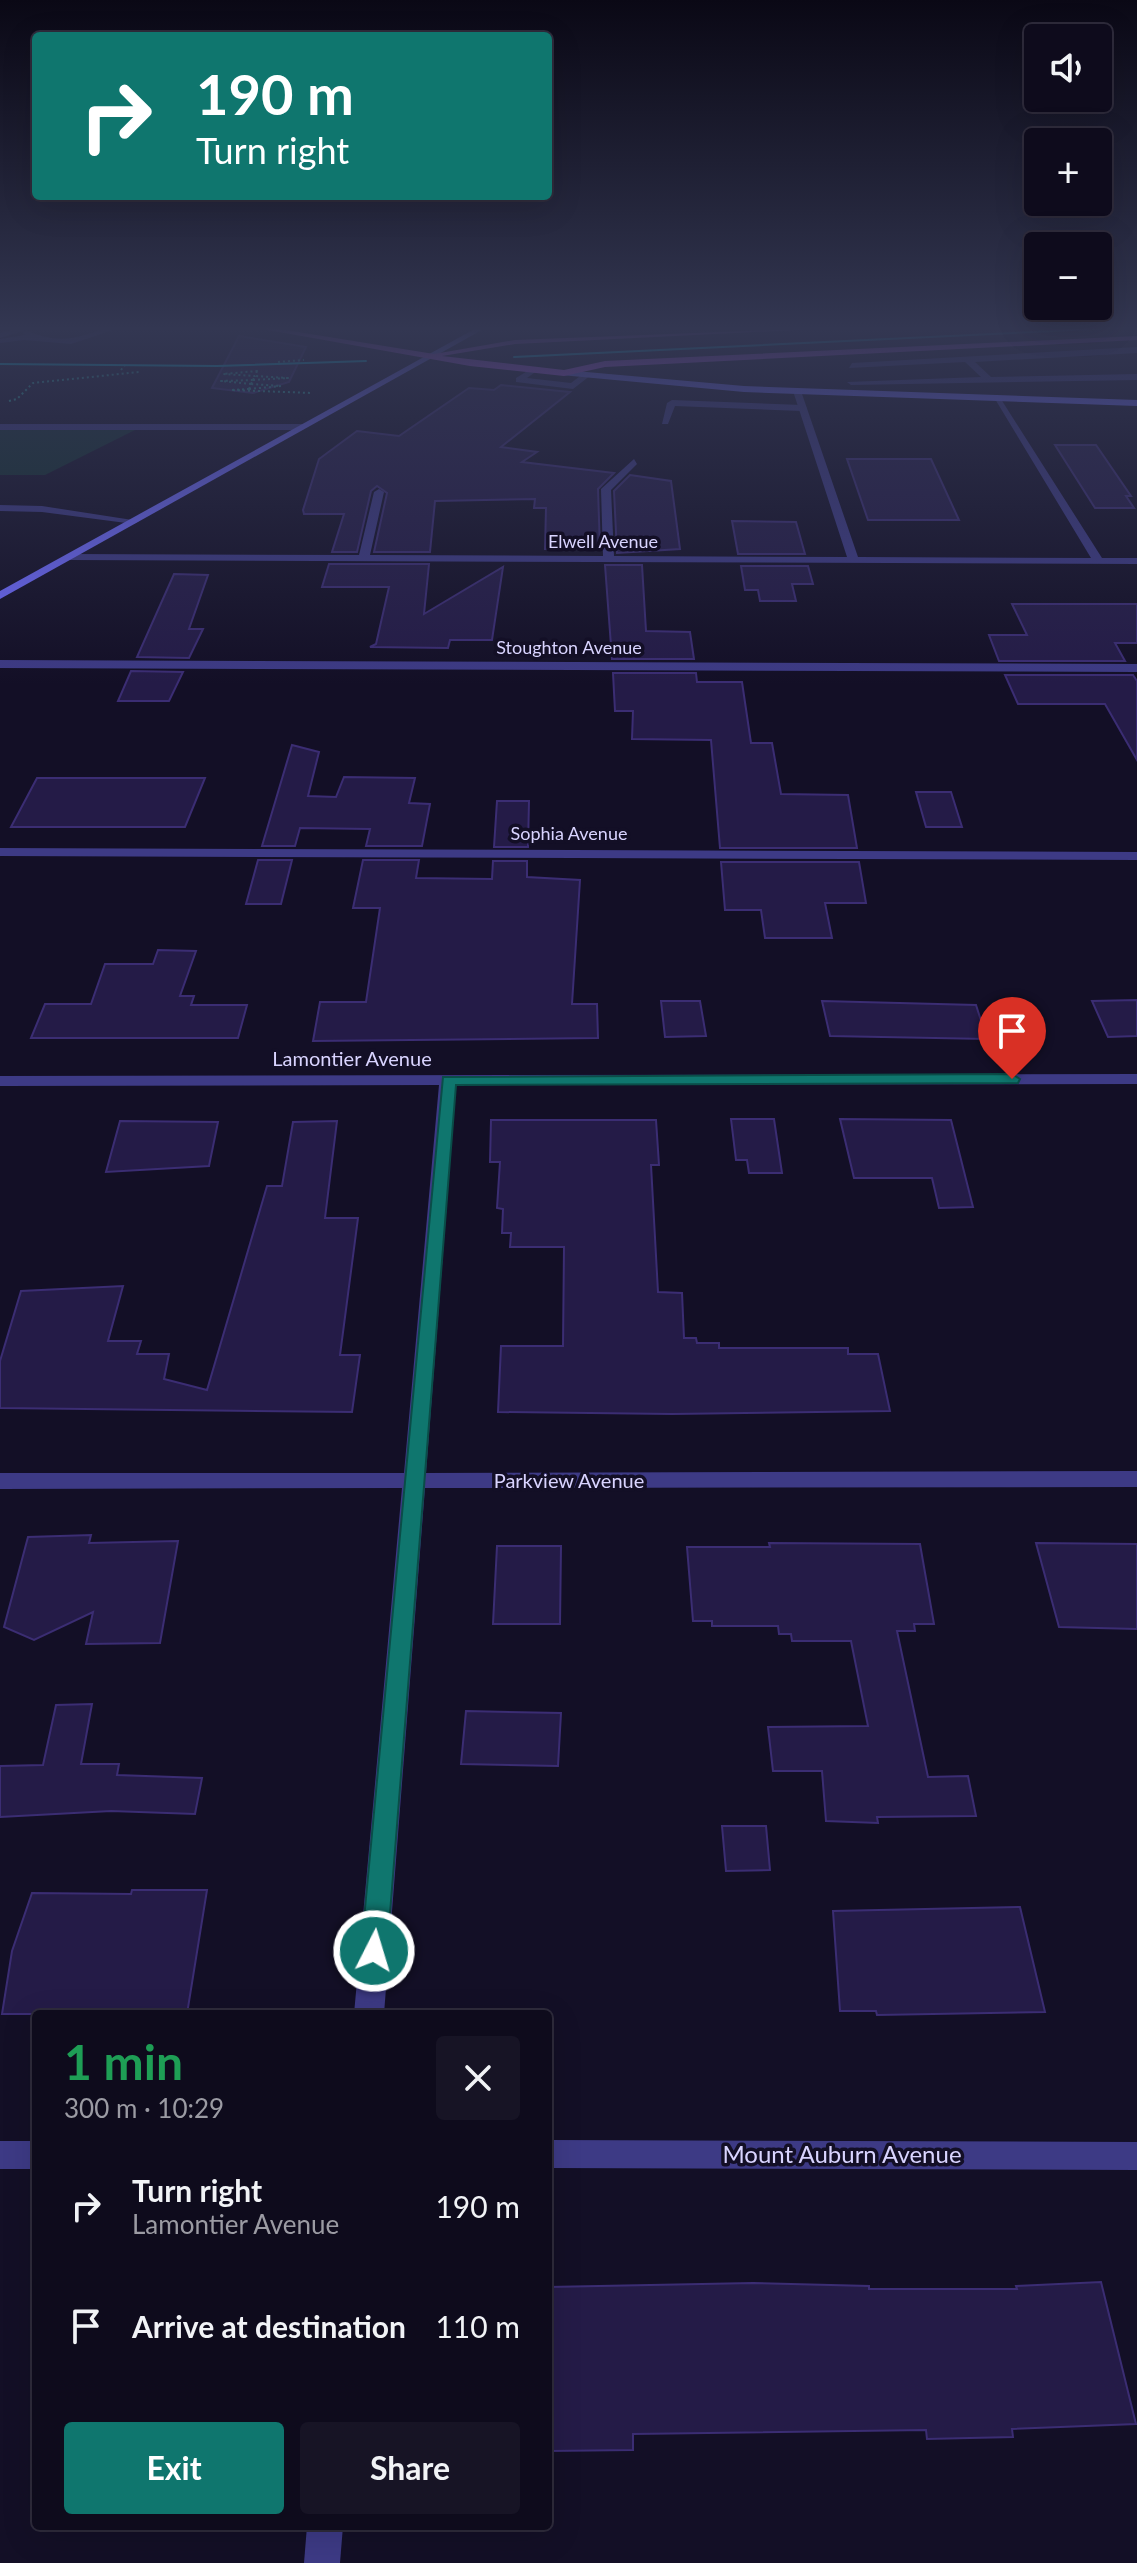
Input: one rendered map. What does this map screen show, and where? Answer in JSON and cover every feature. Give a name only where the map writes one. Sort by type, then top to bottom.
[{"type":"main road","points":[[0,596],[269,446]]},
{"type":"street","points":[[815,446],[854,561]]},
{"type":"street","points":[[1028,446],[1099,561]]},
{"type":"street","points":[[609,560],[606,489],[634,462]]},
{"type":"street","points":[[364,559],[379,492]]},
{"type":"street","points":[[0,508],[42,509],[134,521]]},
{"type":"street","name":"Elwell Avenue","points":[[69,557],[1137,561]]},
{"type":"street","name":"Stoughton Avenue","points":[[0,664],[1137,668]]},
{"type":"street","name":"Sophia Avenue","points":[[0,852],[1137,856]]},
{"type":"street","name":"Lamontier Avenue","points":[[0,1081],[1137,1079]]},
{"type":"street","points":[[369,2010],[448,1080]]},
{"type":"street","name":"Parkview Avenue","points":[[0,1481],[1137,1479]]},
{"type":"street","name":"Mount Auburn Avenue","points":[[552,2154],[1137,2156]]},
{"type":"street","points":[[0,2155],[32,2155]]},
{"type":"street","points":[[322,2563],[325,2530]]},
{"type":"green space","points":[[0,446],[104,446],[45,475],[0,475]]},
{"type":"building","points":[[337,446],[503,446],[537,452],[522,462],[614,473],[598,489],[600,549],[545,549],[546,508],[534,508],[535,499],[435,501],[430,552],[374,552],[387,493],[377,486],[371,491],[357,552],[332,552],[344,514],[304,514],[303,510],[319,459]]},
{"type":"building","points":[[1055,446],[1096,446],[1131,496],[1126,496],[1134,508],[1095,508]]},
{"type":"building","points":[[847,459],[931,459],[959,520],[868,520]]},
{"type":"building","points":[[630,475],[671,481],[680,549],[617,553],[614,491]]},
{"type":"building","points":[[732,521],[796,522],[805,554],[738,554]]},
{"type":"building","points":[[329,564],[429,564],[424,614],[503,567],[492,640],[450,640],[448,648],[370,647],[376,644],[389,587],[322,587]]},
{"type":"building","points":[[605,565],[642,565],[646,631],[690,632],[694,659],[612,659]]},
{"type":"building","points":[[741,566],[808,566],[813,584],[792,584],[796,601],[760,601],[758,590],[745,590]]},
{"type":"building","points":[[174,574],[208,575],[189,629],[203,629],[189,658],[137,657]]},
{"type":"building","points":[[1012,604],[1137,604],[1137,643],[1115,643],[1125,661],[999,661],[989,635],[1027,635]]},
{"type":"building","points":[[131,671],[183,672],[169,701],[118,701]]},
{"type":"building","points":[[613,673],[696,673],[697,682],[742,682],[751,743],[772,743],[781,794],[848,795],[857,848],[720,848],[711,740],[632,739],[633,711],[615,711]]},
{"type":"building","points":[[1005,675],[1133,675],[1137,681],[1137,760],[1105,704],[1018,704]]},
{"type":"building","points":[[292,745],[319,752],[308,796],[336,797],[344,777],[415,778],[409,803],[430,804],[422,846],[366,846],[370,829],[300,828],[295,846],[262,846]]},
{"type":"building","points":[[37,778],[205,778],[185,827],[11,827]]},
{"type":"building","points":[[916,792],[951,792],[962,827],[926,827]]},
{"type":"building","points":[[497,801],[529,801],[528,847],[494,847]]},
{"type":"building","points":[[258,860],[292,860],[281,904],[246,904]]},
{"type":"building","points":[[363,860],[419,860],[416,878],[492,879],[493,861],[527,861],[527,877],[580,880],[572,1004],[597,1004],[598,1038],[313,1041],[320,1002],[366,1002],[380,908],[353,908]]},
{"type":"building","points":[[721,862],[859,862],[866,903],[825,903],[832,938],[765,938],[761,910],[725,910]]},
{"type":"building","points":[[158,950],[196,951],[180,996],[194,996],[191,1005],[247,1005],[238,1038],[31,1038],[45,1004],[91,1004],[105,964],[153,964]]},
{"type":"building","points":[[1137,1000],[1137,1036],[1108,1037],[1092,1001]]},
{"type":"building","points":[[661,1001],[700,1001],[706,1036],[665,1037]]},
{"type":"building","points":[[822,1001],[976,1005],[987,1039],[830,1036]]},
{"type":"building","points":[[731,1119],[774,1119],[782,1173],[749,1173],[747,1160],[736,1160]]},
{"type":"building","points":[[840,1119],[951,1120],[973,1207],[939,1208],[932,1178],[854,1178]]},
{"type":"building","points":[[491,1120],[656,1120],[659,1165],[651,1165],[658,1292],[682,1293],[684,1338],[696,1338],[697,1343],[719,1343],[719,1348],[848,1348],[848,1354],[878,1354],[890,1411],[672,1414],[498,1412],[501,1346],[563,1346],[564,1247],[510,1247],[511,1233],[502,1233],[503,1209],[497,1208],[500,1162],[490,1162]]},
{"type":"building","points":[[120,1121],[218,1122],[209,1166],[106,1172]]},
{"type":"building","points":[[337,1121],[325,1218],[358,1218],[340,1355],[360,1355],[352,1412],[0,1408],[0,1361],[21,1291],[123,1286],[108,1341],[141,1341],[137,1354],[169,1354],[164,1379],[207,1390],[267,1186],[282,1186],[293,1122]]},
{"type":"building","points":[[91,1535],[89,1543],[178,1541],[160,1643],[86,1644],[93,1612],[34,1640],[4,1627],[28,1537]]},
{"type":"building","points":[[769,1543],[920,1544],[934,1624],[914,1624],[915,1631],[897,1631],[928,1777],[968,1776],[976,1816],[877,1817],[878,1823],[826,1821],[822,1771],[773,1771],[768,1727],[868,1726],[851,1641],[792,1641],[791,1634],[779,1634],[778,1626],[712,1626],[712,1621],[693,1621],[687,1547],[770,1547]]},
{"type":"building","points":[[1036,1543],[1137,1544],[1137,1629],[1059,1627]]},
{"type":"building","points":[[497,1546],[561,1546],[560,1624],[493,1624]]},
{"type":"building","points":[[92,1704],[81,1764],[119,1764],[117,1775],[202,1778],[195,1814],[111,1811],[0,1817],[0,1766],[43,1765],[56,1705]]},
{"type":"building","points":[[466,1711],[561,1713],[558,1766],[461,1764]]},
{"type":"building","points":[[722,1826],[766,1826],[770,1870],[726,1871]]},
{"type":"building","points":[[132,1890],[207,1890],[188,2010],[32,2010],[32,2014],[2,2014],[12,1951],[32,1893],[131,1894]]},
{"type":"building","points":[[1020,1907],[1045,2012],[877,2015],[876,2011],[840,2011],[833,1911]]},
{"type":"building","points":[[1101,2282],[1136,2424],[1012,2429],[1013,2437],[927,2439],[926,2430],[633,2434],[633,2450],[552,2451],[552,2287],[753,2283],[869,2286],[869,2289],[1017,2289],[1016,2286]]},
{"type":"route","points":[[374,1951],[448,1080],[1012,1079]]}]
